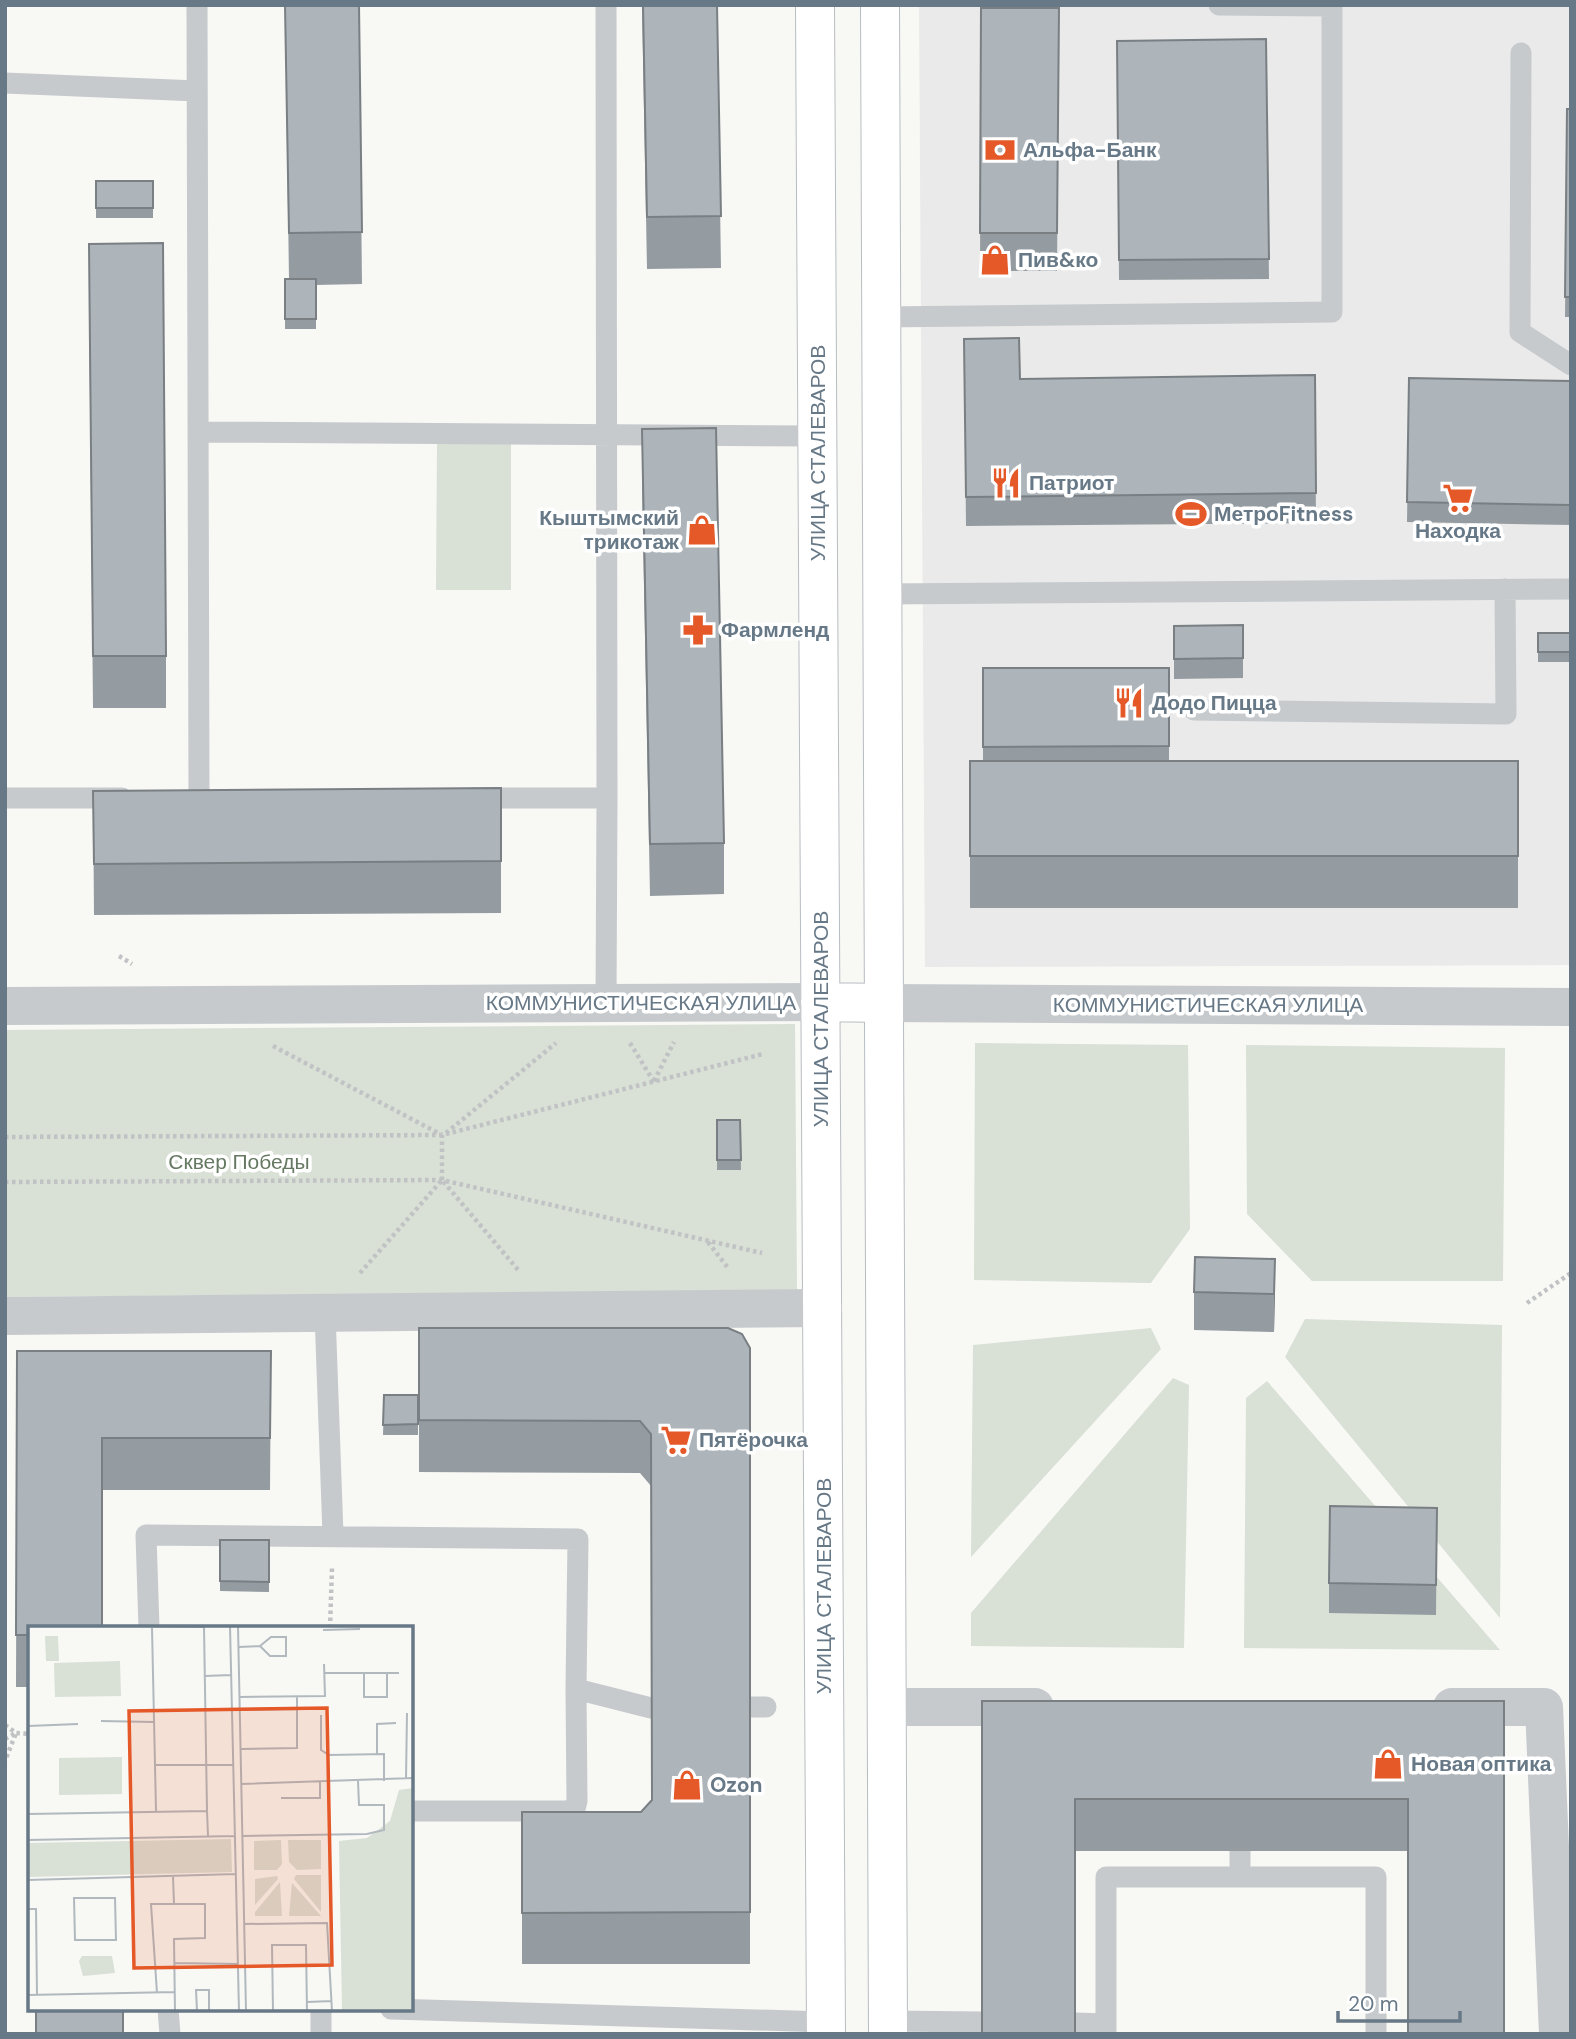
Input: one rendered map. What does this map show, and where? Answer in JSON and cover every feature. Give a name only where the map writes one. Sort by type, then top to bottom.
[{"type":"main road","name":"УЛИЦА СТАЛЕВАРОВ","points":[[815,5],[826,2028]]},
{"type":"main road","points":[[880,5],[888,2027]]},
{"type":"main road","name":"КОММУНИСТИЧЕСКАЯ УЛИЦА","points":[[820,1002],[884,1003]]},
{"type":"street","name":"КОММУНИСТИЧЕСКАЯ УЛИЦА","points":[[5,1006],[820,1002]]},
{"type":"street","name":"КОММУНИСТИЧЕСКАЯ УЛИЦА","points":[[884,1003],[1571,1007]]},
{"type":"street","points":[[5,1315],[822,1308]]},
{"type":"street","points":[[887,1707],[1063,1707]]},
{"type":"street","points":[[1419,1707],[1544,1707],[1559,2034]]},
{"type":"lane","points":[[197,5],[199,798]]},
{"type":"lane","points":[[606,5],[606,1003]]},
{"type":"lane","points":[[881,317],[1332,312],[1332,6],[1219,5]]},
{"type":"lane","points":[[1521,53],[1520,332],[1571,365]]},
{"type":"lane","points":[[5,83],[197,91]]},
{"type":"lane","points":[[198,432],[818,436]]},
{"type":"lane","points":[[1194,710],[1506,714],[1504,589]]},
{"type":"lane","points":[[882,594],[1571,589]]},
{"type":"lane","points":[[5,798],[144,798]]},
{"type":"lane","points":[[457,798],[607,798]]},
{"type":"lane","points":[[324,1313],[334,1535]]},
{"type":"lane","points":[[149,1626],[146,1535],[578,1539],[575,1809],[413,1811]]},
{"type":"lane","points":[[576,1689],[651,1708]]},
{"type":"lane","points":[[1240,1851],[1240,1877]]},
{"type":"lane","points":[[1075,2023],[1106,2029],[1105,1877],[1376,1877],[1376,2034]]},
{"type":"lane","points":[[413,2010],[826,2028]]},
{"type":"lane","points":[[168,2011],[170,2034]]},
{"type":"lane","points":[[321,2011],[321,2034]]},
{"type":"lane","points":[[888,2027],[982,2022]]},
{"type":"path","points":[[442,1135],[606,1003]]},
{"type":"path","points":[[270,1044],[442,1135]]},
{"type":"path","points":[[5,1138],[442,1135],[763,1054]]},
{"type":"path","points":[[442,1135],[442,1180],[553,1311]]},
{"type":"path","points":[[324,1313],[442,1180]]},
{"type":"path","points":[[5,1182],[442,1180],[762,1253]]},
{"type":"path","points":[[1528,1303],[1571,1273]]},
{"type":"path","points":[[330,1626],[334,1535]]},
{"type":"path","points":[[5,1725],[16,1734]]},
{"type":"path","points":[[5,1762],[16,1734]]},
{"type":"path","points":[[5,1739],[16,1734],[28,1734]]},
{"type":"shaded area","points":[[919,5],[1571,5],[1571,965],[925,967]]},
{"type":"green space","points":[[437,444],[511,444],[511,590],[436,590]]},
{"type":"green space","name":"Сквер Победы","points":[[795,1024],[797,1291],[5,1297],[5,1030]]},
{"type":"green space","points":[[975,1043],[1188,1045],[1190,1229],[1151,1283],[974,1280]]},
{"type":"green space","points":[[1246,1045],[1505,1048],[1503,1281],[1312,1281],[1247,1214]]},
{"type":"green space","points":[[1305,1319],[1502,1325],[1500,1618],[1285,1357]]},
{"type":"green space","points":[[1151,1328],[1161,1349],[971,1557],[973,1345]]},
{"type":"green space","points":[[1173,1378],[1189,1385],[1184,1648],[971,1646],[971,1613]]},
{"type":"green space","points":[[1267,1381],[1500,1650],[1244,1648],[1246,1398]]},
{"type":"building","points":[[285,5],[359,5],[362,232],[289,233]]},
{"type":"building","points":[[643,5],[717,5],[721,216],[647,217]]},
{"type":"building","points":[[981,8],[1059,8],[1057,233],[980,233]]},
{"type":"building","points":[[1266,39],[1269,259],[1119,260],[1117,41]]},
{"type":"building","points":[[1567,109],[1571,109],[1571,297],[1565,297]]},
{"type":"building","points":[[96,181],[153,181],[153,208],[96,208]]},
{"type":"building","points":[[163,243],[166,656],[93,656],[89,244]]},
{"type":"building","points":[[285,279],[316,279],[316,319],[285,319]]},
{"type":"building","points":[[1019,338],[1020,379],[1315,375],[1316,493],[966,497],[964,339]]},
{"type":"building","points":[[1409,378],[1571,381],[1571,505],[1407,502]]},
{"type":"building","points":[[716,428],[724,843],[650,844],[642,429]]},
{"type":"building","points":[[1243,625],[1243,658],[1174,659],[1174,626]]},
{"type":"building","points":[[1538,633],[1571,633],[1571,652],[1538,652]]},
{"type":"building","points":[[983,668],[1169,668],[1169,746],[983,747]]},
{"type":"building","points":[[970,761],[1518,761],[1518,856],[970,856]]},
{"type":"building","points":[[501,788],[501,861],[94,864],[93,791]]},
{"type":"building","points":[[717,1120],[740,1120],[741,1160],[717,1160]]},
{"type":"building","points":[[1195,1257],[1275,1259],[1274,1294],[1194,1292]]},
{"type":"building","points":[[419,1328],[728,1328],[742,1334],[750,1348],[750,1912],[522,1913],[522,1812],[641,1812],[652,1800],[651,1434],[640,1421],[419,1420]]},
{"type":"building","points":[[17,1351],[271,1351],[270,1438],[102,1438],[102,1626],[28,1626],[28,1635],[16,1635]]},
{"type":"building","points":[[384,1395],[418,1395],[418,1424],[383,1425]]},
{"type":"building","points":[[1330,1506],[1437,1508],[1436,1585],[1329,1583]]},
{"type":"building","points":[[220,1540],[269,1540],[269,1582],[220,1581]]},
{"type":"building","points":[[982,1701],[1504,1701],[1504,2034],[1408,2034],[1408,1799],[1075,1799],[1075,2034],[982,2034]]},
{"type":"building","points":[[36,2011],[123,2011],[123,2034],[36,2034]]},
{"type":"place","name":"Альфа-Банк","points":[[1000,150]]},
{"type":"place","name":"Пив&ко","points":[[995,260]]},
{"type":"place","name":"Патриот","points":[[1006,483]]},
{"type":"place","name":"Находка","points":[[1458,498]]},
{"type":"place","name":"МетроFitness","points":[[1191,514]]},
{"type":"place","name":"Кыштымский трикотаж","points":[[702,530]]},
{"type":"place","name":"Фармленд","points":[[698,630]]},
{"type":"place","name":"Додо Пицца","points":[[1129,703]]},
{"type":"place","name":"Пятёрочка","points":[[676,1440]]},
{"type":"place","name":"Новая оптика","points":[[1388,1764]]},
{"type":"place","name":"Ozon","points":[[687,1785]]}]
